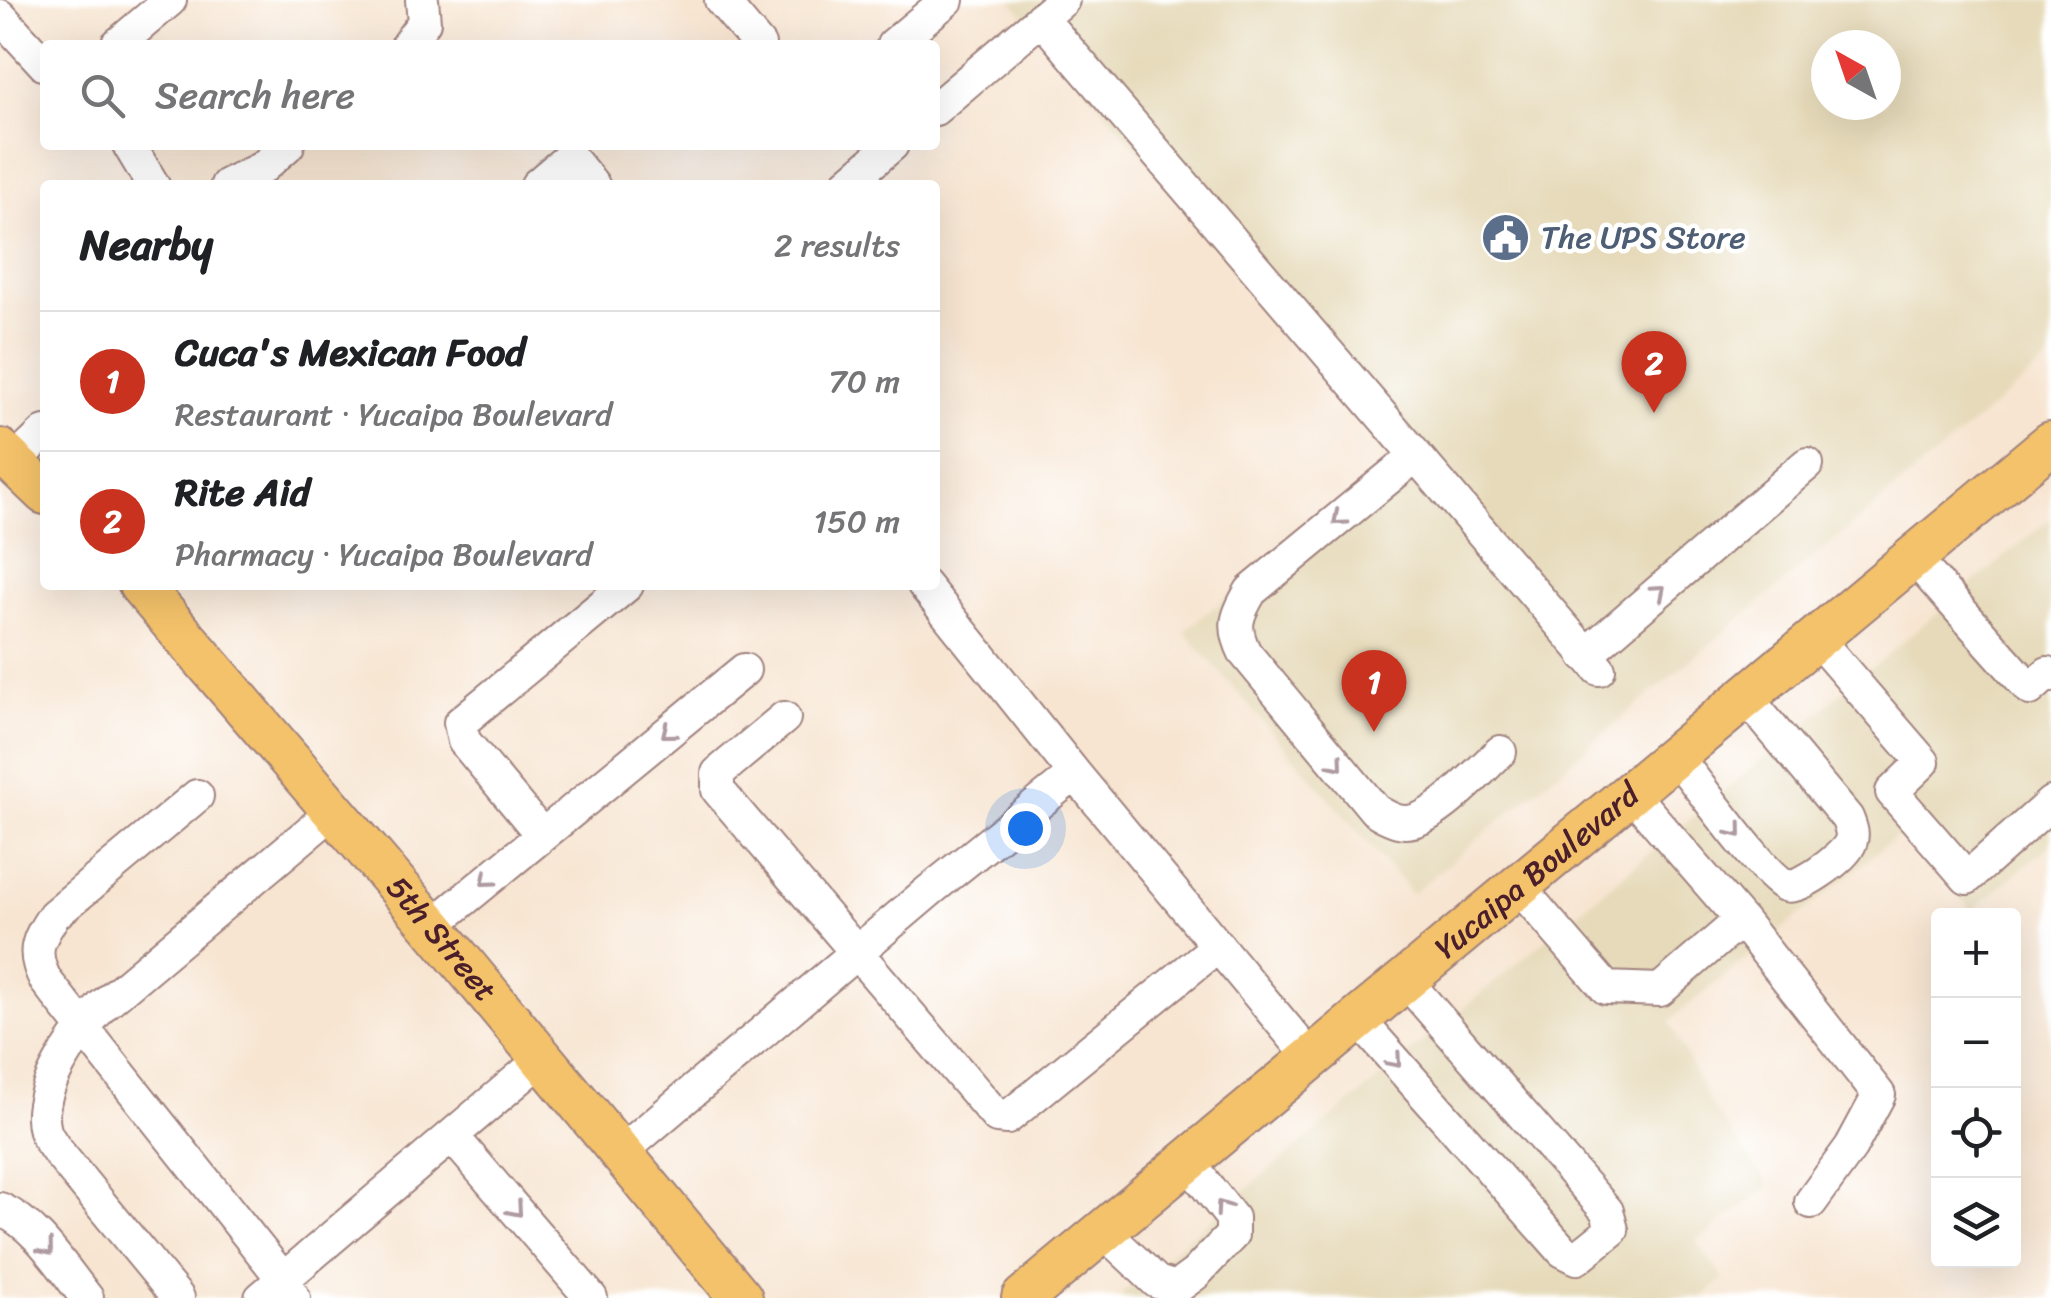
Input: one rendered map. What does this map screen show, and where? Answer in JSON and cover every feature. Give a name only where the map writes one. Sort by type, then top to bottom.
[{"type":"main road","name":"Yucaipa Boulevard","points":[[1041,1292],[1103,1231],[2051,443]]},
{"type":"main road","points":[[7,456],[40,488]]},
{"type":"main road","name":"5th Street","points":[[144,590],[432,926],[740,1298]]},
{"type":"street","points":[[123,40],[170,0]]},
{"type":"street","points":[[411,40],[424,22],[422,0]]},
{"type":"street","points":[[721,0],[755,40]]},
{"type":"street","points":[[898,40],[946,0]]},
{"type":"street","points":[[940,105],[1052,9],[1414,457],[1592,662],[1808,464]]},
{"type":"street","points":[[0,16],[40,60]]},
{"type":"street","points":[[133,150],[150,180]]},
{"type":"street","points":[[237,180],[262,168],[282,150]]},
{"type":"street","points":[[852,180],[886,150]]},
{"type":"street","points":[[543,180],[570,157],[589,180]]},
{"type":"street","points":[[7,456],[40,435]]},
{"type":"street","points":[[1414,457],[1251,591],[1238,613],[1236,635],[1245,653],[1375,810],[1386,816],[1406,822],[1432,813],[1500,752]]},
{"type":"street","points":[[1914,557],[2030,689],[2048,672],[2051,676]]},
{"type":"street","points":[[542,835],[464,741],[460,723],[620,590]]},
{"type":"street","points":[[928,590],[1075,774],[1312,1058]]},
{"type":"street","points":[[1816,638],[1924,762],[1892,792],[1966,878],[2051,803]]},
{"type":"street","points":[[432,926],[744,670]]},
{"type":"street","points":[[1675,755],[1785,886],[1806,882],[1836,858],[1850,846],[1852,832],[1847,818],[1746,696]]},
{"type":"street","points":[[784,718],[718,773],[718,790],[997,1117],[1007,1118],[1218,946]]},
{"type":"street","points":[[620,1153],[856,952],[1075,774]]},
{"type":"street","points":[[1630,792],[1741,920],[1879,1095],[1851,1147],[1812,1202]]},
{"type":"street","points":[[197,796],[54,915],[38,939],[37,963],[46,981],[279,1292],[542,1059]]},
{"type":"street","points":[[178,1298],[56,1151],[45,1132],[46,1090],[83,1027],[102,1006],[334,811]]},
{"type":"street","points":[[1518,886],[1606,988],[1660,990],[1741,920]]},
{"type":"street","points":[[1358,1019],[1563,1251],[1576,1258],[1612,1230],[1607,1211],[1405,980]]},
{"type":"street","points":[[452,1136],[591,1298]]},
{"type":"street","points":[[1103,1231],[1156,1282],[1181,1293],[1232,1235],[1232,1218],[1186,1162]]},
{"type":"street","points":[[0,1209],[16,1216],[36,1234],[87,1298]]},
{"type":"shaded area","points":[[1011,0],[2051,0],[2051,358],[1412,894],[1184,631],[1403,461]]},
{"type":"shaded area","points":[[2051,518],[2051,844],[1976,908],[1969,908],[1904,830],[1669,1021],[1711,1106],[1770,1186],[1696,1242],[1724,1279],[1701,1298],[1120,1295]]},
{"type":"place","name":"The UPS Store","points":[[1506,237]]},
{"type":"place","name":"Rite Aid","points":[[1654,413]]},
{"type":"place","name":"Cuca's Mexican Food","points":[[1374,732]]}]
